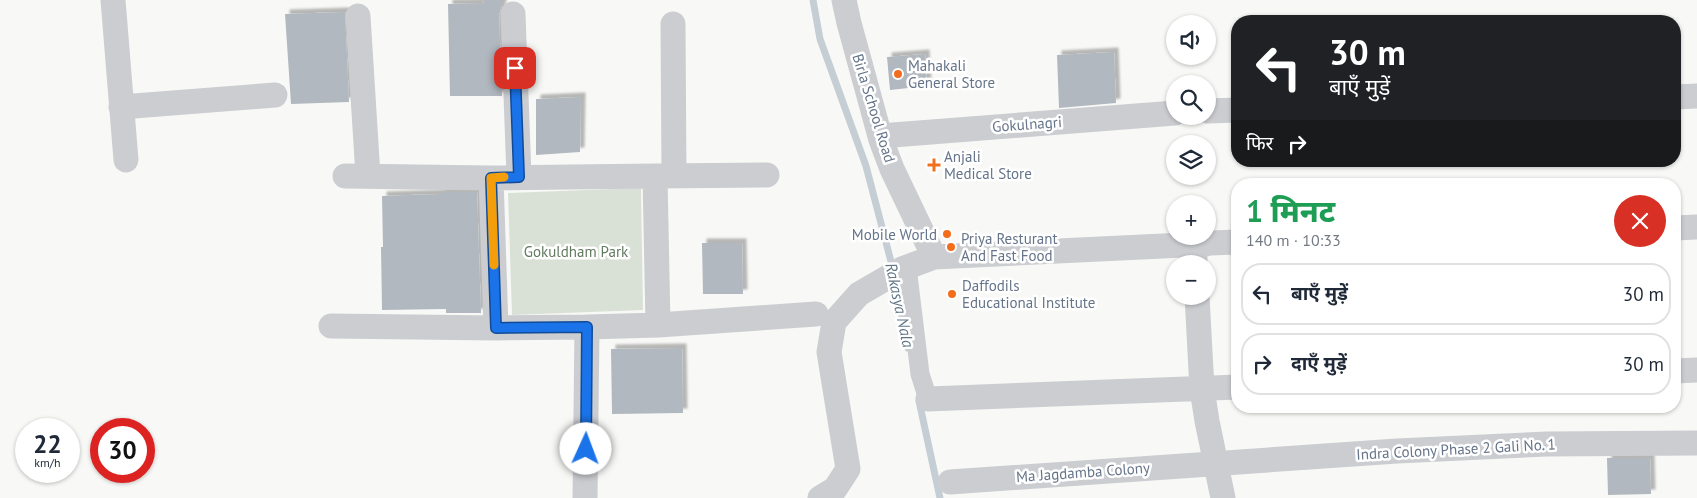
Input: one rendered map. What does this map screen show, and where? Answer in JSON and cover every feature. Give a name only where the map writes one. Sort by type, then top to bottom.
[{"type":"street","points":[[113,0],[126,160]]},
{"type":"street","name":"Birla School Road","points":[[844,0],[880,136],[892,169],[934,257]]},
{"type":"street","points":[[513,14],[519,177]]},
{"type":"street","points":[[358,16],[356,176],[491,178],[767,175]]},
{"type":"street","points":[[658,325],[673,24]]},
{"type":"street","points":[[121,107],[274,95]]},
{"type":"street","points":[[1681,97],[1697,96]]},
{"type":"street","points":[[1216,111],[1231,110]]},
{"type":"street","name":"Gokulnagri","points":[[880,136],[1166,114]]},
{"type":"street","points":[[491,178],[496,328]]},
{"type":"street","points":[[1681,228],[1697,228]]},
{"type":"street","points":[[820,498],[835,489],[848,469],[830,352],[834,322],[859,294],[905,268],[934,257],[1184,245],[1193,255],[1210,243],[1231,242]]},
{"type":"street","points":[[905,268],[920,374],[928,399],[1231,387]]},
{"type":"street","points":[[1197,305],[1202,388],[1223,498]]},
{"type":"street","points":[[331,326],[587,327],[658,325],[816,314]]},
{"type":"street","points":[[585,498],[587,327]]},
{"type":"street","points":[[1681,371],[1697,370]]},
{"type":"street","name":"Indra Colony Phase 2 Gali No. 1","points":[[1215,463],[1397,451],[1547,444],[1697,443]]},
{"type":"street","name":"Ma Jagdamba Colony","points":[[950,482],[1215,463]]},
{"type":"green space","name":"Gokuldham Park","points":[[641,188],[643,310],[512,315],[508,193]]},
{"type":"building","points":[[483,0],[502,0],[499,15],[502,96],[450,96],[448,4],[484,3]]},
{"type":"building","points":[[345,12],[349,102],[291,104],[285,14]]},
{"type":"building","points":[[1114,52],[1116,103],[1059,108],[1057,55]]},
{"type":"building","points":[[925,54],[927,86],[890,90],[887,57]]},
{"type":"building","points":[[581,97],[580,152],[536,155],[536,99]]},
{"type":"building","points":[[441,192],[477,192],[481,313],[446,313],[446,309],[382,310],[382,196],[441,194]]},
{"type":"building","points":[[702,243],[742,243],[743,294],[703,294]]},
{"type":"building","points":[[682,348],[683,413],[612,414],[611,349]]},
{"type":"building","points":[[1607,458],[1650,458],[1651,494],[1608,495]]},
{"type":"waterway","name":"Rakasya Nala","points":[[813,0],[820,39],[866,166],[894,273],[908,348]]},
{"type":"waterway","name":"Rakasya Nala","points":[[919,401],[940,498]]},
{"type":"slow traffic","points":[[494,265],[491,178],[504,177]]},
{"type":"place","name":"Mahakali General Store","points":[[898,74]]},
{"type":"place","name":"Anjali Medical Store","points":[[934,165]]},
{"type":"place","name":"Mobile World","points":[[947,234]]},
{"type":"place","name":"Priya Resturant And Fast Food","points":[[951,247]]},
{"type":"place","name":"Daffodils Educational Institute","points":[[952,294]]},
{"type":"route","points":[[515,68],[519,177],[491,178],[496,328],[587,327],[586,449]]}]
